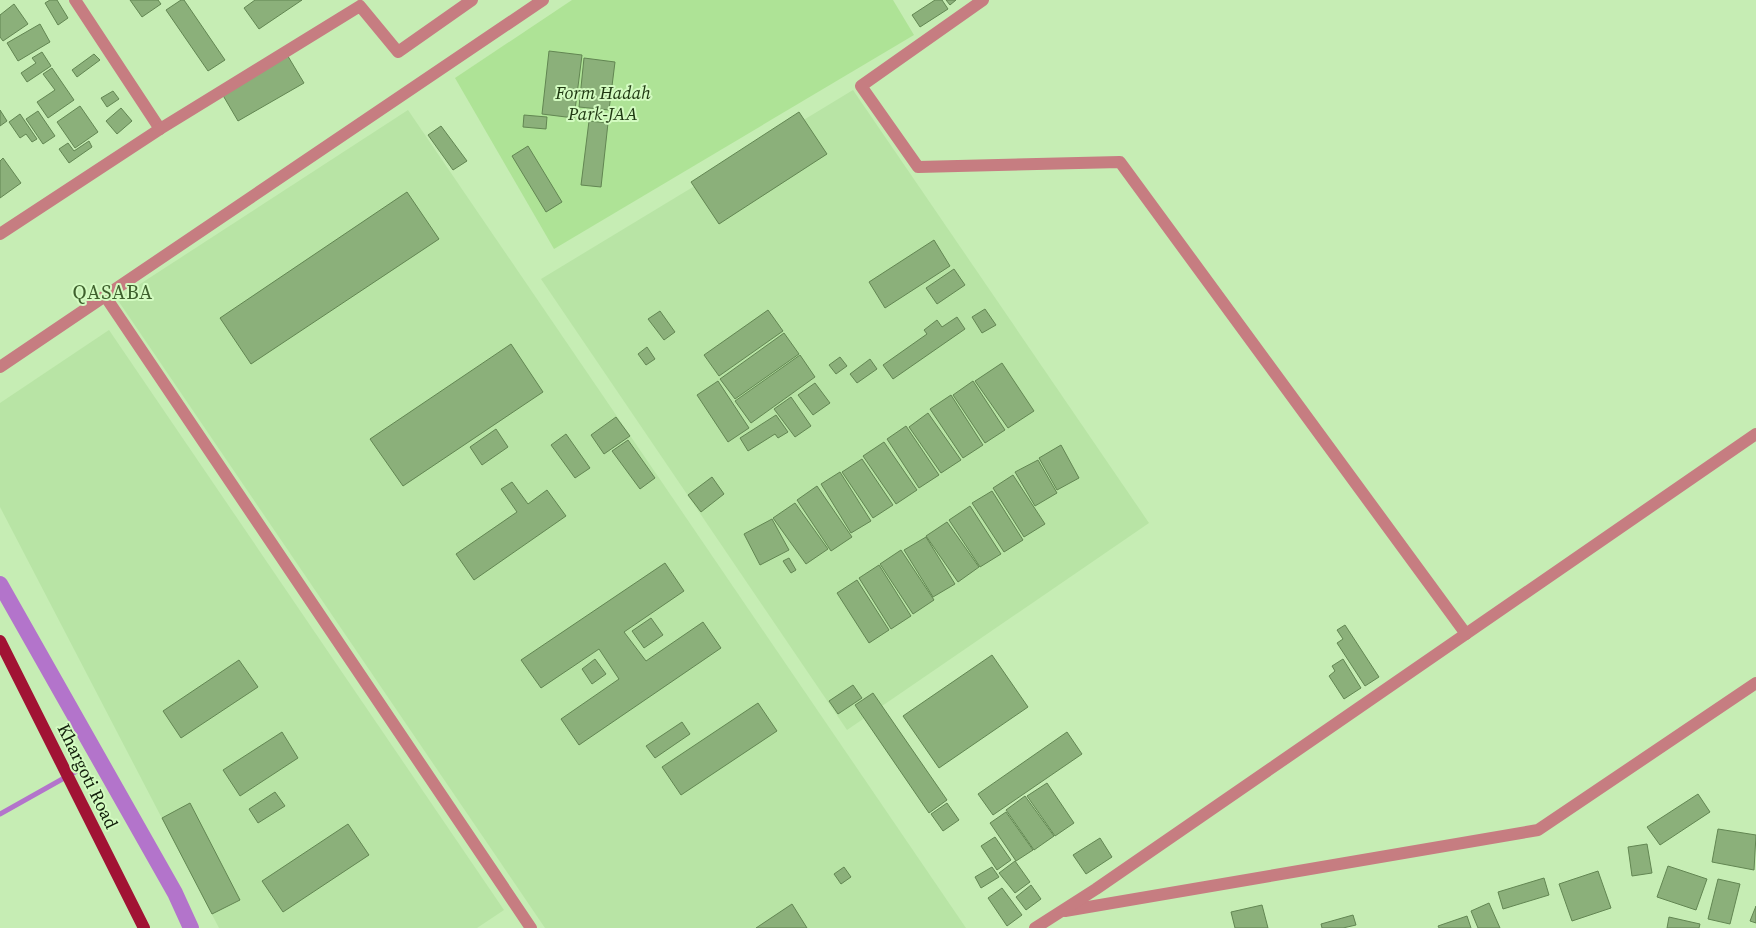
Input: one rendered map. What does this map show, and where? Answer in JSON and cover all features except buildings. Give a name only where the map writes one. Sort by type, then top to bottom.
[{"type":"main road","name":"Khargoti Road","points":[[0,640],[144,928]]},
{"type":"street","points":[[75,0],[160,129]]},
{"type":"street","points":[[0,234],[357,3],[398,52],[472,0]]},
{"type":"street","points":[[0,367],[543,0]]},
{"type":"street","points":[[983,0],[861,86],[918,167],[1120,162],[1466,634]]},
{"type":"street","points":[[105,296],[531,928]]},
{"type":"street","points":[[1035,928],[1756,434]]},
{"type":"street","points":[[1059,912],[1538,830],[1756,683]]},
{"type":"shaded area","points":[[853,90],[1149,523],[847,730],[541,279]]},
{"type":"shaded area","points":[[408,110],[966,928],[545,928],[117,299]]},
{"type":"shaded area","points":[[109,330],[504,910],[477,928],[219,928],[0,507],[0,403]]},
{"type":"green space","name":"Form Hadah Park-JAA","points":[[572,0],[893,0],[914,35],[554,249],[455,78]]},
{"type":"waterway","points":[[0,584],[175,893],[191,928]]},
{"type":"waterway","points":[[0,814],[82,768]]},
{"type":"district","name":"QASABA","points":[[113,292]]}]
